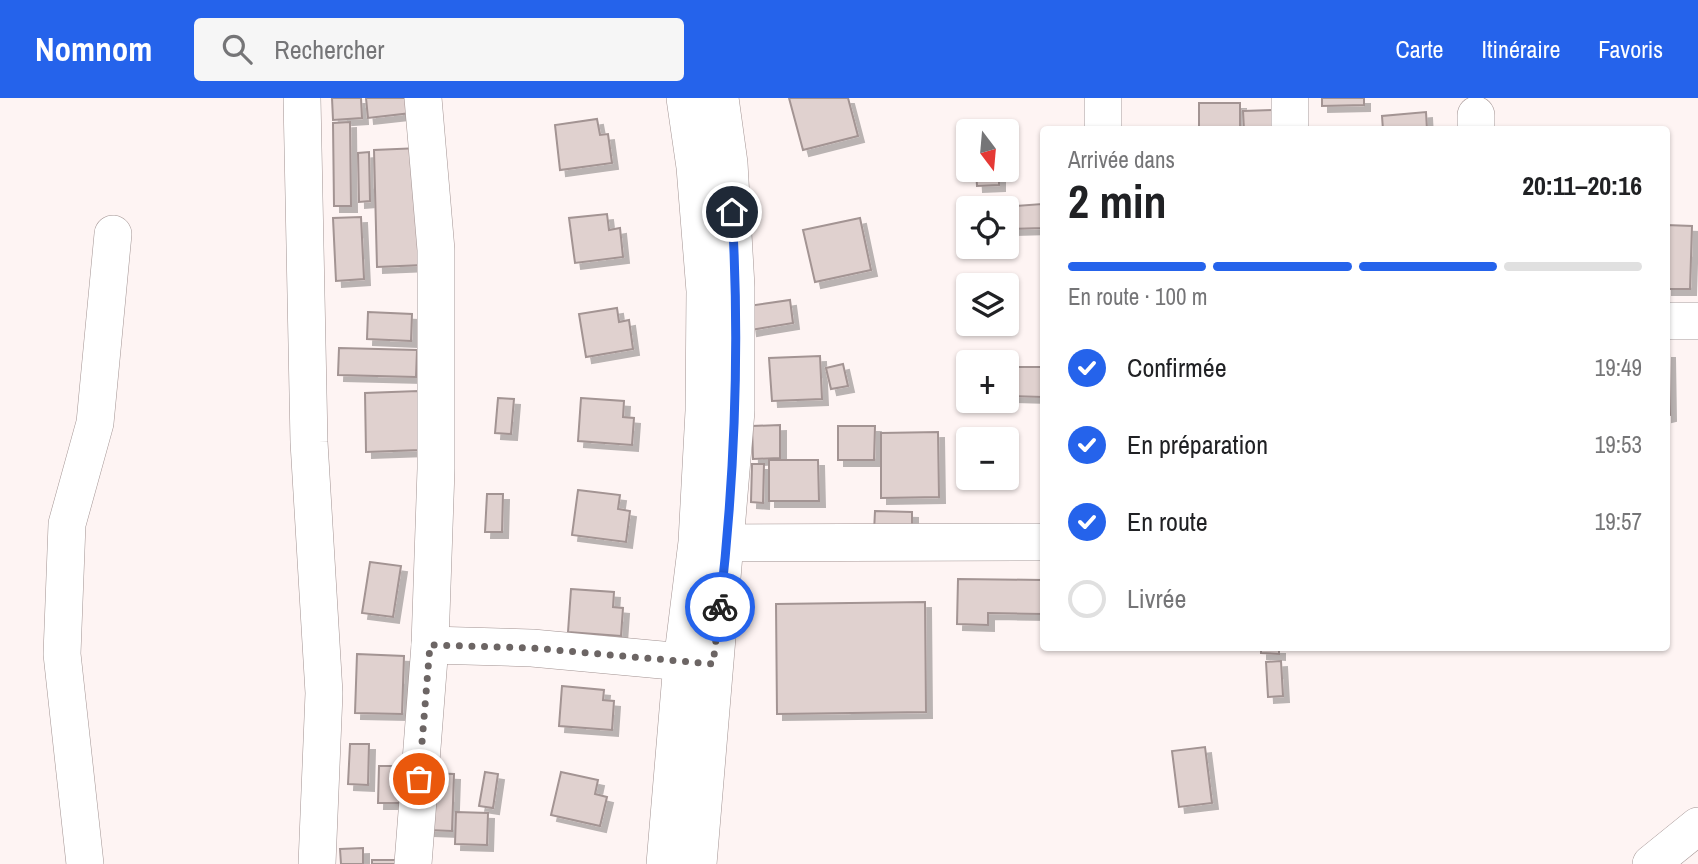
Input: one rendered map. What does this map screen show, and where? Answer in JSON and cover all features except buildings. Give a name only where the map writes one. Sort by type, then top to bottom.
[{"type":"street","points":[[302,98],[309,442],[324,693],[317,864]]},
{"type":"street","points":[[413,864],[430,645],[436,468],[436,250],[424,98]]},
{"type":"street","points":[[685,98],[695,167],[705,291],[712,543]]},
{"type":"street","points":[[665,864],[697,664],[712,543],[736,411],[736,287],[729,163],[720,98]]},
{"type":"street","points":[[1103,98],[1103,126]]},
{"type":"street","points":[[1290,98],[1290,126]]},
{"type":"street","points":[[85,864],[62,654],[67,524],[95,423],[114,234]]},
{"type":"street","points":[[1670,321],[1698,321]]},
{"type":"street","points":[[712,543],[1040,542]]},
{"type":"street","points":[[430,645],[544,649],[697,664]]},
{"type":"street","points":[[697,664],[698,864]]},
{"type":"street","points":[[1651,864],[1698,826]]},
{"type":"way so far","points":[[419,779],[430,645],[532,648],[713,664],[720,607]]},
{"type":"route","points":[[720,607],[736,411],[736,287],[732,212]]}]
